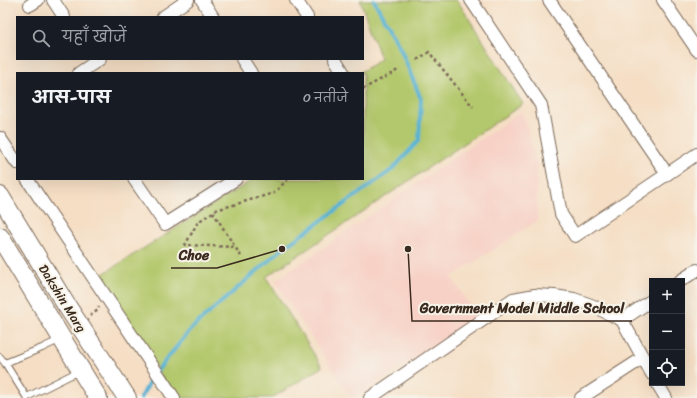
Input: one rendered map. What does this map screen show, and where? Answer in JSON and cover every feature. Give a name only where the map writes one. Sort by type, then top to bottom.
[{"type":"main road","name":"Dakshin Marg","points":[[0,196],[65,303],[124,392]]},
{"type":"main road","name":"Dakshin Marg","points":[[0,237],[98,398]]},
{"type":"street","points":[[53,0],[63,16]]},
{"type":"street","points":[[164,16],[188,0]]},
{"type":"street","points":[[202,0],[212,16]]},
{"type":"street","points":[[296,0],[306,16]]},
{"type":"street","points":[[471,0],[541,105],[561,214],[575,236],[697,154]]},
{"type":"street","points":[[549,0],[668,174]]},
{"type":"street","points":[[663,0],[696,46]]},
{"type":"street","points":[[80,72],[95,60]]},
{"type":"street","points":[[243,60],[250,72]]},
{"type":"street","points":[[336,60],[343,72]]},
{"type":"street","points":[[0,138],[16,162]]},
{"type":"street","points":[[28,180],[174,398]]},
{"type":"street","points":[[135,180],[164,224],[234,180]]},
{"type":"street","points":[[685,278],[697,270]]},
{"type":"street","points":[[370,398],[513,299],[535,295],[574,299],[591,305],[622,320],[649,369]]},
{"type":"street","points":[[622,320],[649,302]]},
{"type":"street","points":[[581,398],[643,358]]},
{"type":"street","points":[[659,386],[666,398]]},
{"type":"lane","points":[[5,363],[62,338]]},
{"type":"lane","points":[[0,357],[27,397],[82,370]]},
{"type":"path","points":[[417,60],[429,52],[473,106]]},
{"type":"path","points":[[364,88],[400,69]]},
{"type":"path","points":[[235,247],[185,245],[198,222],[213,212],[233,204],[274,193],[287,180]]},
{"type":"path","points":[[213,212],[241,256]]},
{"type":"path","points":[[86,320],[98,310],[100,296],[97,283]]},
{"type":"shaded area","points":[[522,111],[537,165],[537,221],[451,277],[478,317],[354,398],[351,398],[275,281]]},
{"type":"green space","points":[[360,0],[457,0],[523,104],[266,277],[322,367],[272,398],[175,398],[98,277],[252,180],[364,180],[364,72],[361,72],[381,59]]},
{"type":"waterway","points":[[141,398],[152,377],[192,328],[282,249],[393,169],[419,140],[421,99],[401,50],[374,0]]},
{"type":"place","name":"Choe","points":[[282,249]]},
{"type":"place","name":"Government Model Middle School","points":[[408,249]]}]
